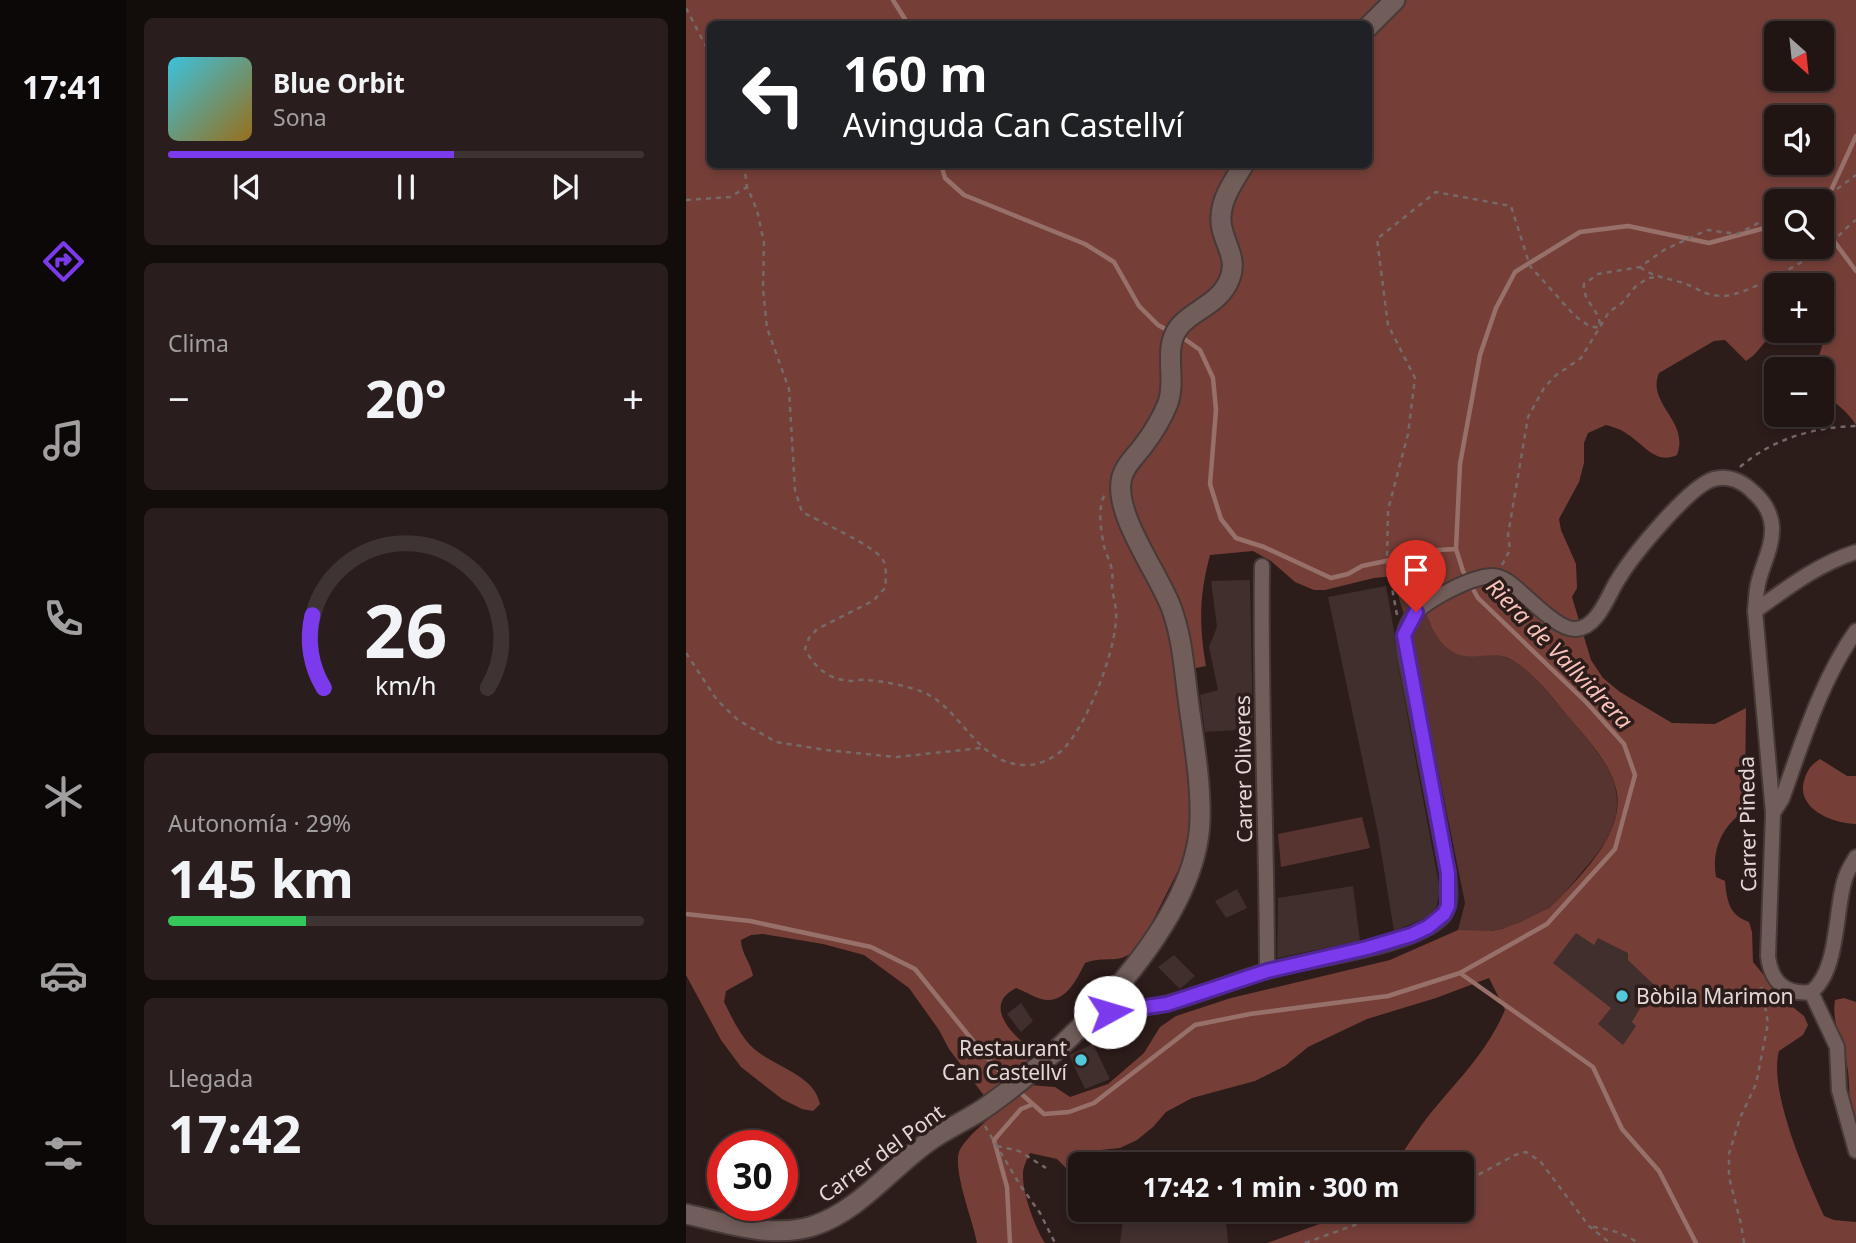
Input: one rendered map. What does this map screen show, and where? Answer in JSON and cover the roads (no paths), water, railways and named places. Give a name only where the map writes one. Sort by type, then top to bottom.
[{"type":"street","points":[[1372,23],[1395,0]]},
{"type":"street","name":"Carrer del Pont","points":[[686,1214],[766,1230],[790,1230],[818,1224],[856,1201],[927,1142],[978,1114],[1085,1025],[1118,987],[1159,931],[1182,889],[1200,836],[1200,816],[1196,755],[1179,634],[1171,606],[1121,501],[1121,480],[1167,407],[1173,387],[1176,333],[1215,299],[1231,276],[1234,263],[1223,233],[1221,217],[1227,192],[1242,168]]},
{"type":"street","name":"Carrer Pineda","points":[[1267,971],[1390,942],[1428,927],[1441,918],[1447,909],[1448,873],[1404,635],[1416,612],[1460,586],[1479,578],[1498,577],[1518,588],[1559,624],[1575,629],[1583,627],[1596,618],[1627,565],[1687,497],[1702,483],[1715,478],[1731,478],[1760,498],[1770,514],[1772,524],[1771,542],[1758,583],[1755,611],[1773,813],[1768,956],[1770,969],[1783,989],[1811,992]]},
{"type":"street","points":[[1755,611],[1811,573],[1856,552]]},
{"type":"street","name":"Carrer Oliveres","points":[[1262,566],[1267,971]]},
{"type":"street","points":[[1773,813],[1782,799],[1823,693],[1845,646],[1856,631]]},
{"type":"street","points":[[1856,858],[1844,881],[1827,969],[1820,986],[1811,992],[1837,1047],[1839,1090],[1856,1151]]},
{"type":"street","points":[[1085,1025],[1110,1012],[1151,1007],[1267,971]]},
{"type":"street","points":[[1118,987],[1137,1002],[1151,1007]]},
{"type":"street","points":[[1118,987],[1121,1002],[1132,1008]]},
{"type":"waterway","points":[[893,0],[906,21]]},
{"type":"waterway","name":"Riera de Vallvidrera","points":[[1832,189],[1856,136]]},
{"type":"waterway","points":[[942,168],[945,178],[964,195],[1085,244],[1114,262],[1139,306],[1158,325],[1171,332]]},
{"type":"waterway","name":"Riera de Vallvidrera","points":[[1017,1090],[1044,1114],[1069,1112],[1094,1103],[1195,1025],[1250,1014],[1388,996],[1460,973],[1547,924],[1615,849],[1635,775],[1624,744],[1587,703],[1478,598],[1463,571],[1456,549],[1460,464],[1480,355],[1496,308],[1515,272],[1580,232],[1628,226],[1709,243],[1764,228]]},
{"type":"waterway","points":[[1834,241],[1856,271]]},
{"type":"waterway","points":[[1179,335],[1200,350],[1213,378],[1216,410],[1210,484],[1221,519],[1236,538],[1264,547],[1331,578],[1348,574],[1362,566],[1438,550],[1456,549]]},
{"type":"waterway","name":"Riera de Vallvidrera","points":[[686,914],[750,921],[871,947],[915,969],[1009,1081]]},
{"type":"waterway","points":[[1460,973],[1593,1067],[1622,1129],[1659,1171],[1696,1243]]},
{"type":"waterway","points":[[1010,1243],[1007,1187],[994,1140],[1021,1109],[1031,1105]]},
{"type":"place","name":"Bòbila Marimon","points":[[1622,996]]},
{"type":"place","name":"Restaurant Can Castellví","points":[[1081,1060]]}]
